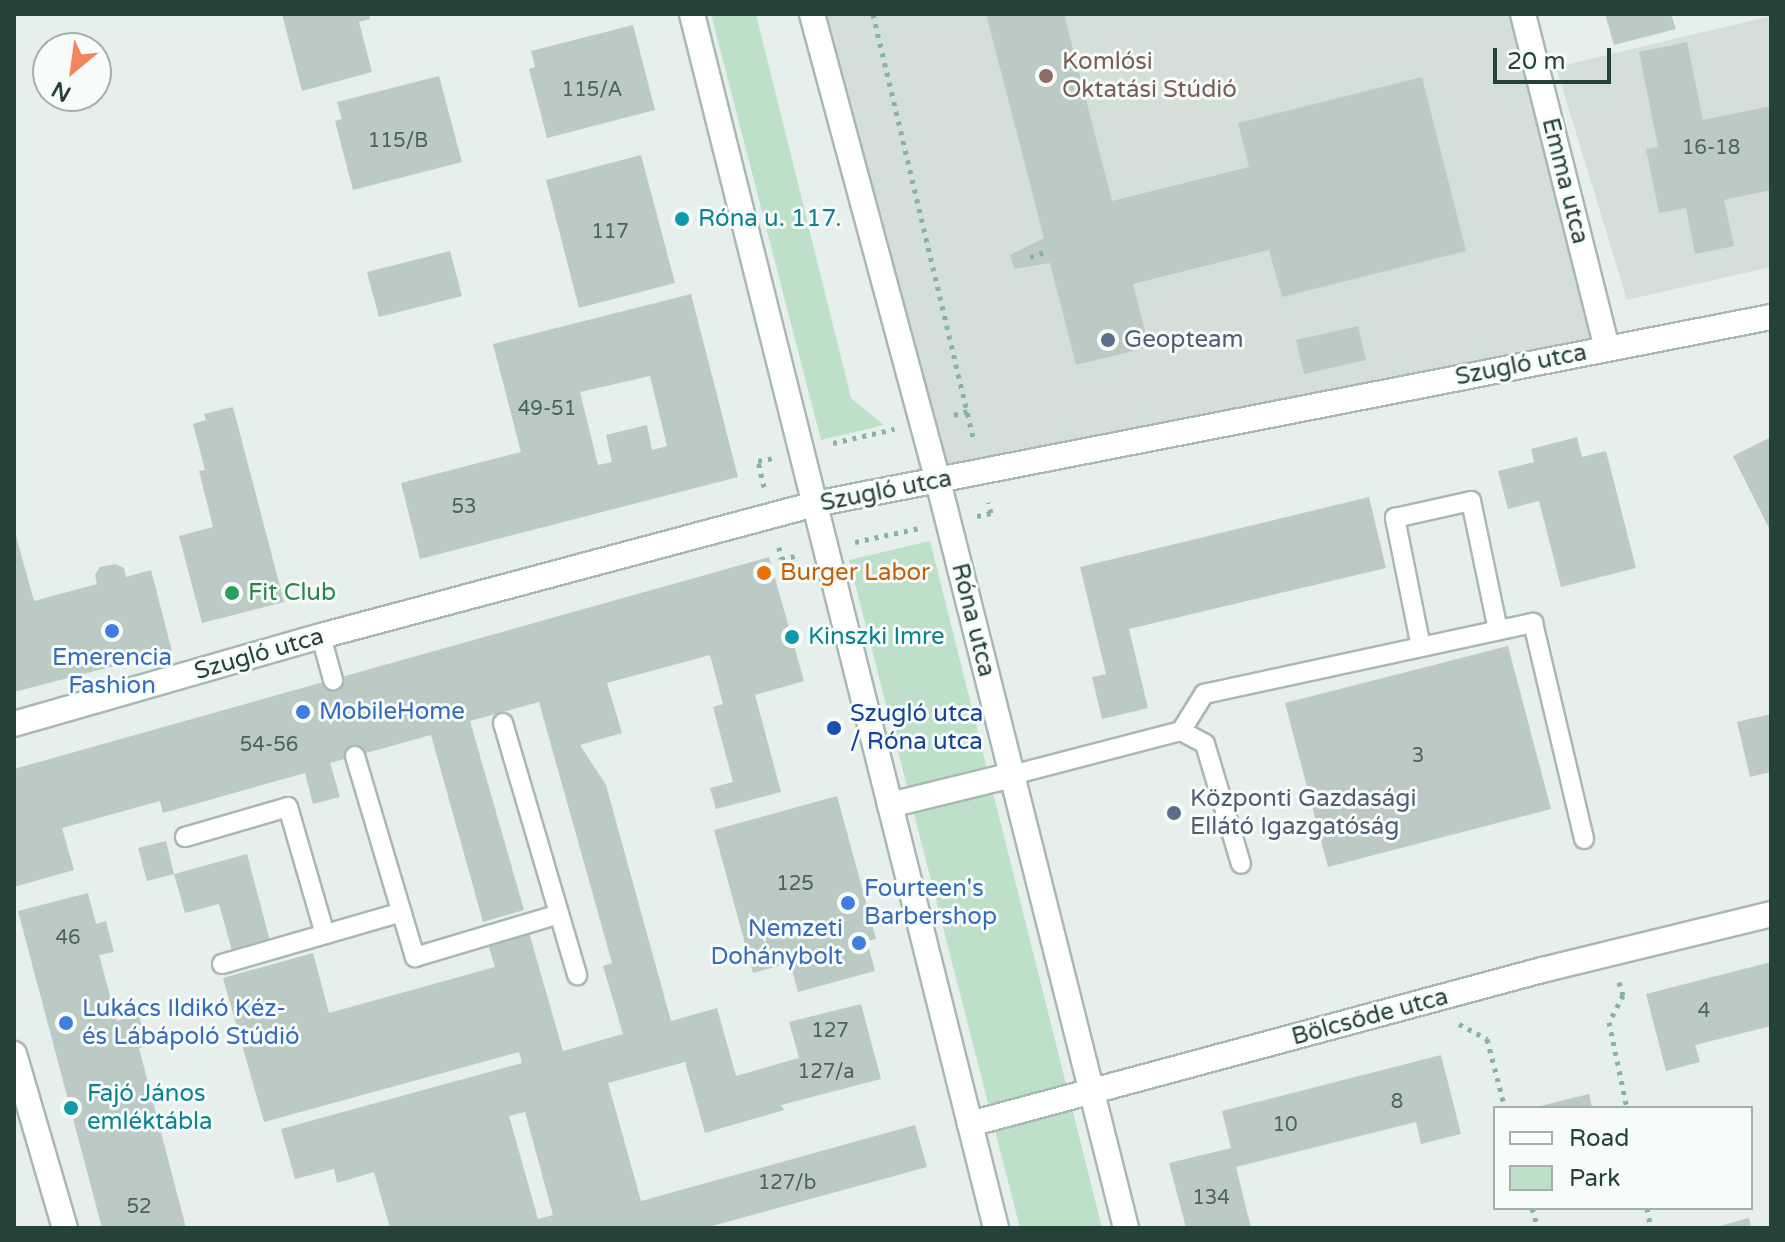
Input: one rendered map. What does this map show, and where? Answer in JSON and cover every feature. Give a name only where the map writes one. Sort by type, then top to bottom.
[{"type":"street","points":[[692,14],[996,1228]]},
{"type":"street","name":"Róna utca","points":[[812,14],[938,481],[1126,1228]]},
{"type":"street","name":"Emma utca","points":[[1523,14],[1607,348]]},
{"type":"street","name":"Szugló utca","points":[[14,724],[321,636],[815,504],[1771,317]]},
{"type":"street","points":[[890,805],[1012,775]]},
{"type":"street","name":"Bölcsőde utca","points":[[970,1124],[1451,995],[1771,914]]},
{"type":"street","points":[[15,1063],[65,1228]]},
{"type":"lane","points":[[1421,647],[1395,518],[1456,504],[1471,501],[1498,630]]},
{"type":"lane","points":[[1181,731],[1204,694],[1533,623],[1584,839]]},
{"type":"lane","points":[[321,636],[333,680]]},
{"type":"lane","points":[[503,723],[577,975]]},
{"type":"lane","points":[[1012,775],[1181,731],[1205,744],[1241,864]]},
{"type":"lane","points":[[355,756],[415,957],[559,914]]},
{"type":"lane","points":[[185,837],[288,807],[325,934]]},
{"type":"lane","points":[[222,964],[402,912]]},
{"type":"path","points":[[1030,257],[1047,251]]},
{"type":"path","points":[[1612,953],[1623,995],[1609,1022],[1627,1106]]},
{"type":"path","points":[[1451,995],[1460,1026],[1487,1039],[1504,1106]]},
{"type":"shaded area","points":[[820,14],[1516,14],[1602,345],[942,473]]},
{"type":"shaded area","points":[[1771,16],[1771,267],[1627,300],[1556,67]]},
{"type":"green space","points":[[711,14],[756,14],[851,398],[884,425],[821,440]]},
{"type":"green space","points":[[930,541],[1102,1228],[1020,1228],[849,560]]},
{"type":"building","points":[[282,14],[369,14],[370,19],[359,22],[372,72],[302,91]]},
{"type":"building","points":[[986,14],[1064,14],[1112,201],[1249,167],[1238,123],[1422,77],[1466,251],[1282,297],[1269,250],[1133,284],[1149,347],[1076,365],[1050,263],[1014,269],[1010,255],[1044,238]]},
{"type":"building","points":[[1605,14],[1671,14],[1676,29],[1614,45]]},
{"type":"building","points":[[633,25],[655,110],[547,138],[529,69],[535,67],[531,51]]},
{"type":"building","points":[[1687,42],[1703,120],[1771,106],[1771,190],[1724,200],[1734,246],[1695,254],[1686,208],[1659,213],[1646,149],[1658,147],[1639,52]]},
{"type":"building","points":[[439,76],[462,162],[353,190],[335,121],[342,119],[337,102]]},
{"type":"building","points":[[641,155],[675,283],[579,308],[546,180]]},
{"type":"building","points":[[450,251],[462,296],[379,317],[367,272]]},
{"type":"building","points":[[691,294],[738,477],[420,559],[401,483],[521,452],[493,344]],"holes":[[[650,376],[667,446],[652,450],[647,425],[606,435],[612,462],[598,465],[580,392]]]},
{"type":"building","points":[[1358,326],[1366,360],[1304,374],[1296,340]]},
{"type":"building","points":[[233,407],[284,602],[202,623],[179,536],[213,527],[199,471],[205,470],[193,424],[206,420],[204,414]]},
{"type":"building","points":[[1577,437],[1582,457],[1606,451],[1636,568],[1561,587],[1539,501],[1508,509],[1498,471],[1534,462],[1531,449]]},
{"type":"building","points":[[1771,437],[1771,532],[1733,456]]},
{"type":"building","points":[[1369,497],[1386,568],[1129,629],[1148,708],[1102,719],[1092,677],[1106,674],[1080,567]]},
{"type":"building","points":[[14,529],[34,601],[97,584],[95,575],[100,567],[115,564],[124,568],[126,577],[151,570],[172,651],[14,692]]},
{"type":"building","points":[[769,557],[804,681],[755,695],[781,792],[716,809],[710,788],[733,782],[713,707],[723,704],[710,655],[607,683],[622,733],[580,745],[606,785],[671,1021],[717,1008],[736,1076],[799,1058],[789,1022],[861,1004],[881,1079],[781,1105],[784,1110],[705,1133],[685,1062],[608,1083],[641,1201],[915,1125],[927,1167],[705,1228],[390,1228],[374,1172],[337,1183],[334,1169],[295,1179],[281,1129],[522,1063],[519,1052],[264,1122],[223,978],[313,953],[329,1013],[495,967],[487,941],[528,929],[563,1051],[623,1034],[603,966],[612,963],[539,702],[470,721],[524,910],[483,922],[431,735],[330,763],[340,797],[313,804],[305,773],[163,813],[160,801],[62,828],[74,870],[14,887],[14,769]],"holes":[[[525,1112],[553,1215],[538,1219],[509,1116]]]},
{"type":"building","points":[[1508,646],[1551,809],[1328,867],[1285,703]]},
{"type":"building","points":[[1771,714],[1771,772],[1750,777],[1737,722]]},
{"type":"building","points":[[837,796],[876,939],[867,941],[875,971],[798,992],[790,963],[753,973],[714,830]]},
{"type":"building","points":[[166,841],[174,874],[147,881],[138,848]]},
{"type":"building","points":[[247,854],[270,941],[232,951],[219,904],[185,913],[174,874]]},
{"type":"building","points":[[88,893],[96,924],[106,921],[114,952],[99,955],[117,1021],[139,1015],[147,1046],[139,1048],[186,1228],[102,1228],[18,911]]},
{"type":"building","points":[[1771,962],[1771,1026],[1695,1045],[1700,1062],[1666,1071],[1646,994]]},
{"type":"building","points":[[1441,1055],[1461,1134],[1421,1144],[1416,1122],[1236,1167],[1251,1228],[1186,1228],[1169,1163],[1231,1148],[1222,1111]]},
{"type":"building","points":[[1589,1094],[1592,1106],[1540,1106]]},
{"type":"building","points":[[1749,1218],[1751,1228],[1716,1228],[1716,1227]]},
{"type":"place","name":"Komlósi Oktatási Stúdió","points":[[1046,76]]},
{"type":"place","name":"Róna u. 117.","points":[[682,219]]},
{"type":"place","name":"Geopteam","points":[[1108,340]]},
{"type":"place","name":"Burger Labor","points":[[764,573]]},
{"type":"place","name":"Fit Club","points":[[232,593]]},
{"type":"place","name":"Emerencia Fashion","points":[[112,631]]},
{"type":"place","name":"Kinszki Imre","points":[[792,637]]},
{"type":"place","name":"MobileHome","points":[[303,712]]},
{"type":"place","name":"Szugló utca / Róna utca","points":[[834,728]]},
{"type":"place","name":"Központi Gazdasági Ellátó Igazgatóság","points":[[1174,813]]},
{"type":"place","name":"Fourteen's Barbershop","points":[[848,903]]},
{"type":"place","name":"Nemzeti Dohánybolt","points":[[859,943]]},
{"type":"place","name":"Lukács Ildikó Kéz- és Lábápoló Stúdió","points":[[66,1023]]},
{"type":"place","name":"Fajó János emléktábla","points":[[71,1108]]}]
